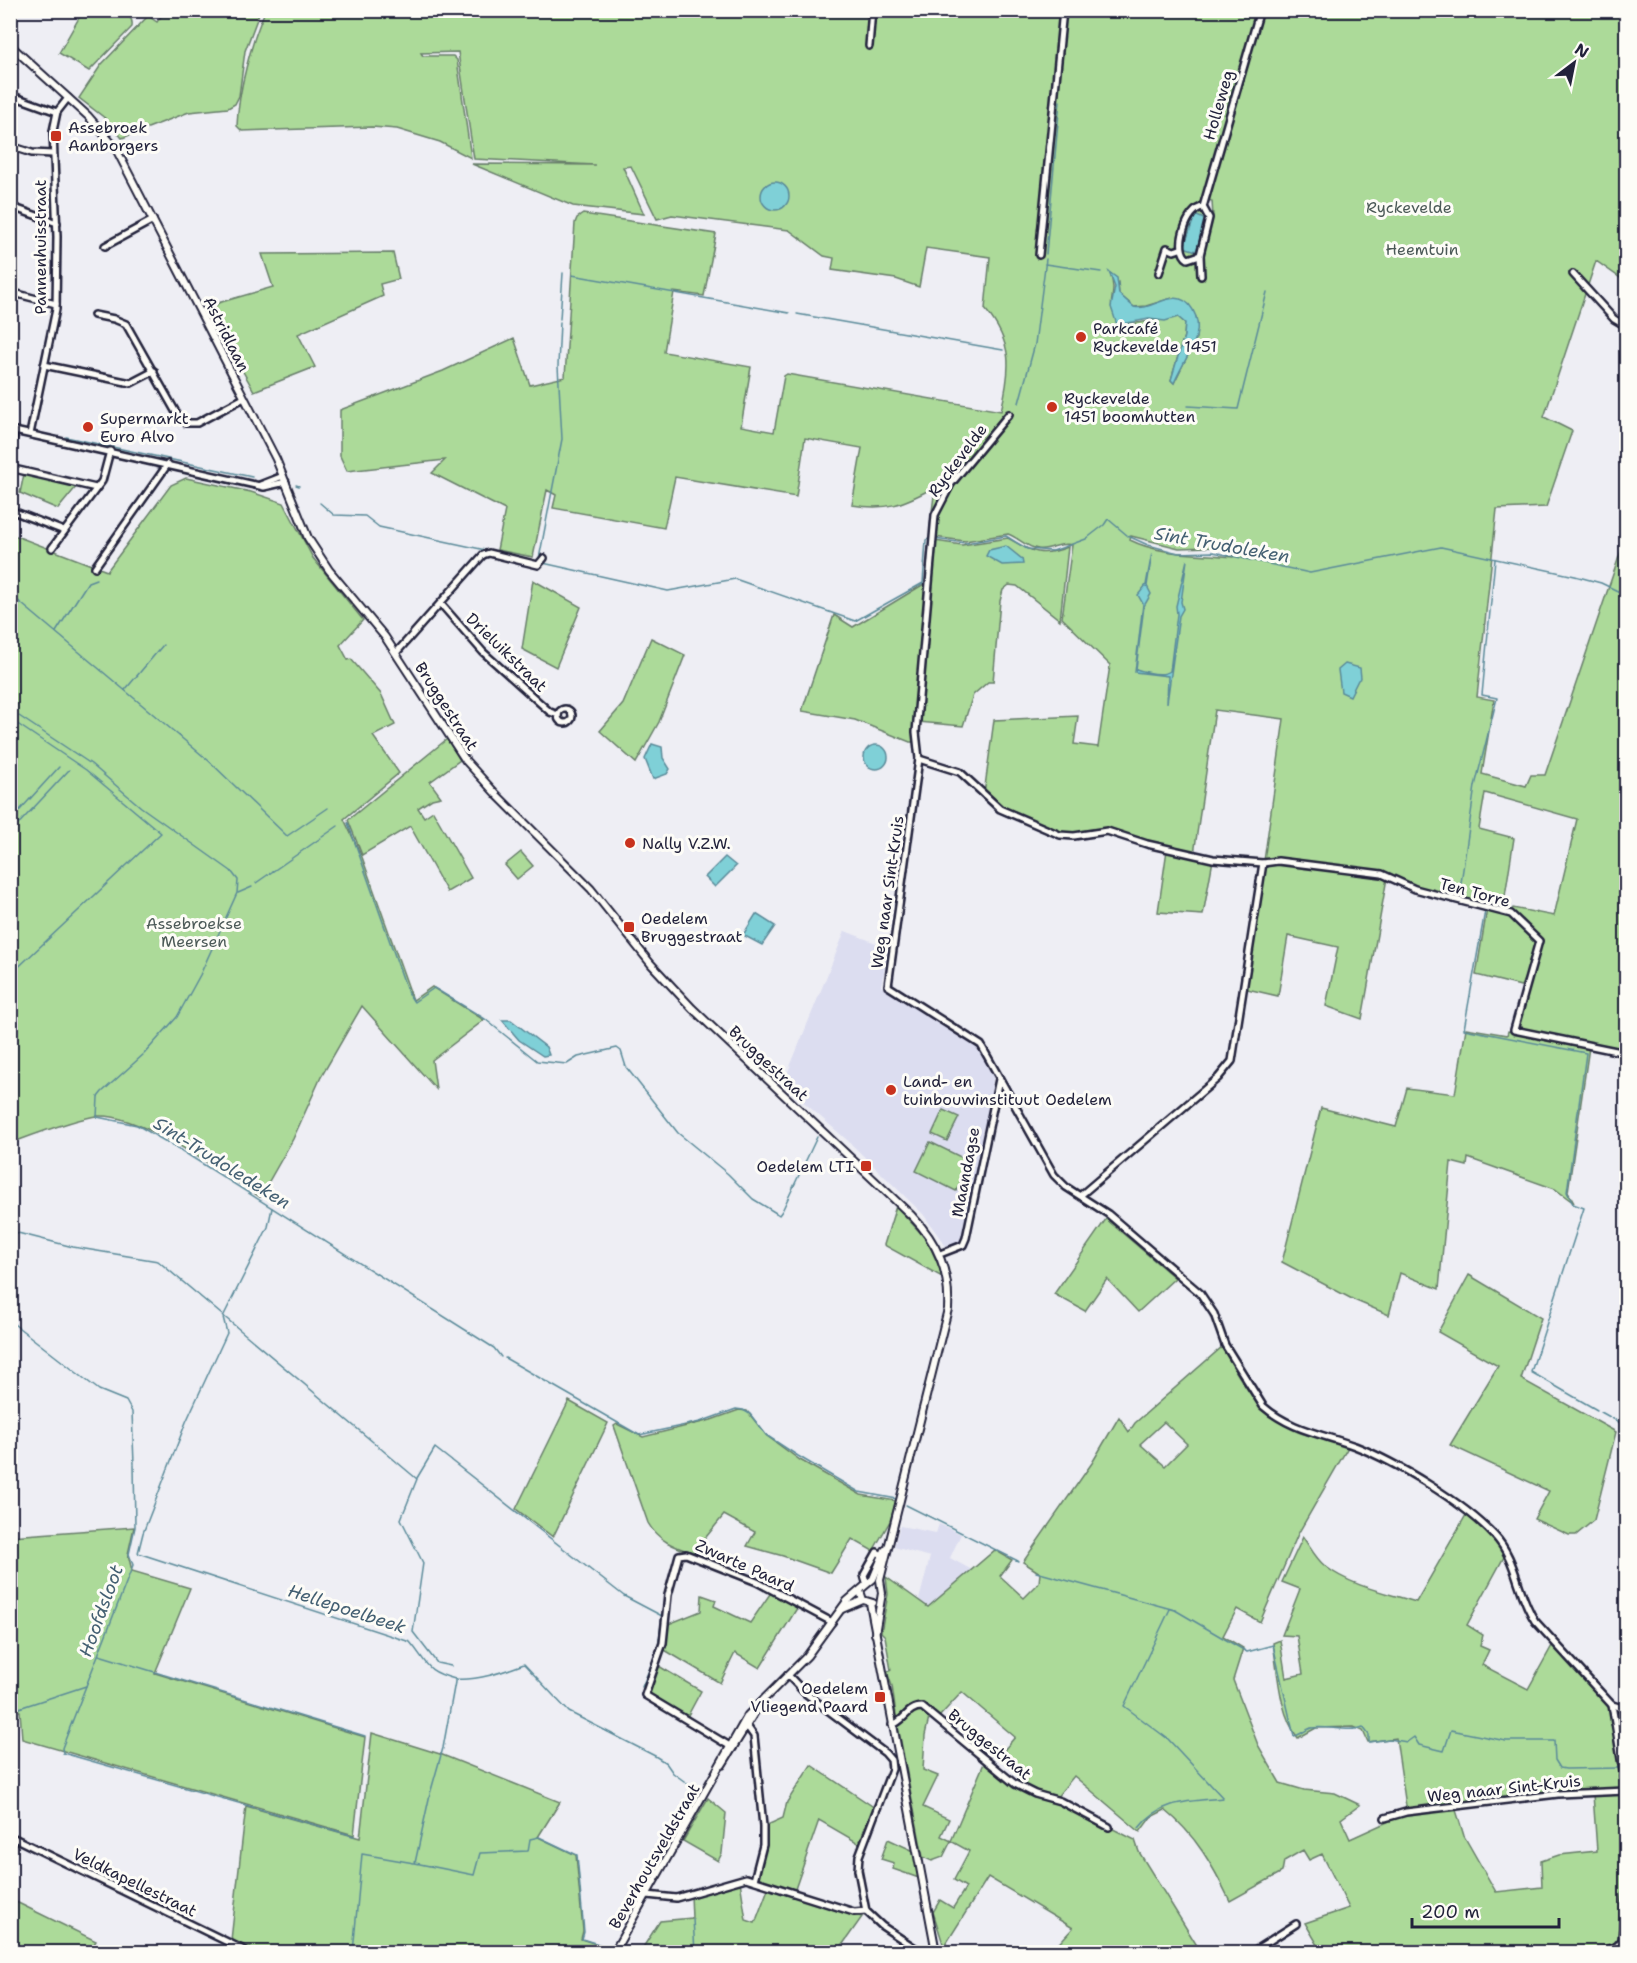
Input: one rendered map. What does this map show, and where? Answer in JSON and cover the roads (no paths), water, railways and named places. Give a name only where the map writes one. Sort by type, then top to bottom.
[{"type":"main road","name":"Astridlaan","points":[[10,45],[94,121],[115,147],[244,398],[316,551],[396,653]]},
{"type":"main road","name":"Bruggestraat","points":[[396,653],[458,749],[483,781],[584,880],[679,995],[912,1216],[930,1237],[940,1254],[949,1295],[946,1324],[888,1547],[868,1582]]},
{"type":"main road","name":"Bruggestraat","points":[[879,1585],[884,1557]]},
{"type":"main road","points":[[875,1634],[882,1593],[879,1585],[868,1582],[860,1591],[866,1601],[875,1634],[936,1953]]},
{"type":"main road","name":"Beverhoutsveldstraat","points":[[614,1953],[744,1723],[788,1676],[850,1598],[860,1591]]},
{"type":"main road","points":[[866,1601],[879,1600]]},
{"type":"main road","name":"Beverhoutsveldstraat","points":[[842,1610],[866,1601]]},
{"type":"street","points":[[869,46],[872,10]]},
{"type":"street","points":[[1039,255],[1063,10]]},
{"type":"street","name":"Holleweg","points":[[1203,207],[1260,10]]},
{"type":"street","points":[[10,94],[57,112],[68,98]]},
{"type":"street","name":"Pannenhuisstraat","points":[[30,434],[56,304],[57,223],[53,131],[57,112]]},
{"type":"street","points":[[10,146],[32,153],[53,153]]},
{"type":"street","points":[[12,207],[57,223]]},
{"type":"street","name":"Holleweg","points":[[1179,249],[1190,214],[1198,207],[1203,207]]},
{"type":"street","name":"Holleweg","points":[[1202,276],[1200,255],[1209,222],[1208,213],[1203,207]]},
{"type":"street","points":[[105,246],[153,220]]},
{"type":"street","points":[[1159,273],[1167,248],[1179,249],[1188,259],[1200,255]]},
{"type":"street","points":[[1573,274],[1614,319],[1626,326]]},
{"type":"street","points":[[10,292],[56,304]]},
{"type":"street","points":[[94,315],[126,324],[178,416],[186,423],[197,423],[244,398]]},
{"type":"street","points":[[44,365],[131,383],[154,371]]},
{"type":"street","name":"Ryckevelde","points":[[934,525],[936,509],[951,484],[1009,414]]},
{"type":"street","points":[[10,452],[13,431],[258,485],[284,479]]},
{"type":"street","points":[[52,548],[104,476],[110,451]]},
{"type":"street","points":[[95,567],[168,464]]},
{"type":"street","points":[[10,468],[96,488]]},
{"type":"street","points":[[10,510],[64,531]]},
{"type":"street","name":"Weg naar Sint-Kruis","points":[[934,525],[916,732],[919,759],[888,986],[981,1045],[1054,1175],[1066,1187],[1108,1214],[1207,1300],[1225,1346],[1263,1406],[1299,1429],[1354,1446],[1393,1463],[1490,1530],[1508,1554],[1519,1579],[1526,1606],[1535,1621],[1612,1705],[1626,1790],[1558,1794],[1406,1812],[1385,1818]]},
{"type":"street","points":[[396,653],[419,630],[483,555],[489,554],[538,565],[544,558]]},
{"type":"street","name":"Drieluikstraat","points":[[441,604],[490,658],[550,712],[558,715]]},
{"type":"street","name":"Ten Torre","points":[[919,759],[960,772],[1000,809],[1053,833],[1074,836],[1107,831],[1147,844],[1197,856],[1263,863],[1278,861],[1377,873],[1415,889],[1511,914],[1539,941],[1513,1026],[1514,1030],[1626,1053]]},
{"type":"street","points":[[1081,1195],[1218,1078],[1232,1061],[1263,863]]},
{"type":"street","name":"Maandagse","points":[[940,1254],[963,1245],[966,1238],[999,1079]]},
{"type":"street","name":"Zwarte Paard","points":[[731,1747],[645,1695],[661,1648],[668,1595],[677,1559],[682,1553],[757,1582],[832,1622]]},
{"type":"street","points":[[788,1676],[799,1688],[885,1753],[891,1760],[892,1769],[859,1856],[858,1870],[866,1911],[882,1926],[921,1953]]},
{"type":"street","points":[[1612,1705],[1626,1709]]},
{"type":"street","name":"Bruggestraat","points":[[892,1725],[899,1723],[912,1709],[922,1707],[1015,1784],[1035,1794],[1060,1801],[1109,1827]]},
{"type":"street","points":[[744,1723],[753,1736],[764,1826],[763,1845],[754,1880]]},
{"type":"street","name":"Veldkapellestraat","points":[[10,1836],[248,1953]]},
{"type":"street","points":[[647,1895],[676,1898],[729,1881],[754,1880],[793,1895],[854,1912],[866,1911]]},
{"type":"street","points":[[1601,1953],[1617,1946],[1622,1940],[1626,1894]]},
{"type":"street","points":[[1252,1953],[1296,1924]]},
{"type":"water","points":[[775,182],[785,186],[789,196],[785,206],[775,210],[765,206],[761,196],[765,186]]},
{"type":"water","points":[[1195,215],[1206,220],[1196,251],[1184,247]]},
{"type":"water","points":[[1109,272],[1117,278],[1119,294],[1134,307],[1143,307],[1177,298],[1189,304],[1193,309],[1197,323],[1196,337],[1174,383],[1171,380],[1184,336],[1185,323],[1178,317],[1165,321],[1149,319],[1117,325],[1111,307],[1115,287]]},
{"type":"water","points":[[1006,546],[1022,559],[1023,564],[1002,565],[986,556],[989,550]]},
{"type":"water","points":[[1152,553],[1147,586],[1151,594],[1144,606],[1136,669],[1149,673],[1163,674],[1170,671],[1176,606],[1187,560],[1181,602],[1183,609],[1179,616],[1167,703],[1168,676],[1135,672],[1143,604],[1138,595],[1146,585]]},
{"type":"water","points":[[1345,664],[1360,668],[1361,678],[1350,696],[1341,692],[1338,670]]},
{"type":"water","points":[[652,744],[662,747],[663,758],[670,769],[667,774],[653,779],[645,759]]},
{"type":"water","points":[[876,745],[884,749],[888,757],[884,765],[876,769],[868,765],[864,757],[868,749]]},
{"type":"water","points":[[725,857],[736,866],[715,887],[705,877]]},
{"type":"water","points":[[756,914],[775,926],[762,945],[743,935]]},
{"type":"water","points":[[502,1020],[511,1020],[546,1047],[549,1055],[543,1056],[519,1040]]},
{"type":"waterway","points":[[1046,254],[1060,101]]},
{"type":"waterway","points":[[1019,403],[1035,344],[1046,259]]},
{"type":"waterway","points":[[1045,264],[1101,272]]},
{"type":"waterway","points":[[560,319],[563,273]]},
{"type":"waterway","points":[[572,275],[789,313]]},
{"type":"waterway","points":[[1188,406],[1238,409],[1267,292]]},
{"type":"waterway","points":[[797,314],[1003,350]]},
{"type":"waterway","points":[[539,559],[562,439],[558,366],[560,322]]},
{"type":"waterway","name":"Sint-Trudoledeken","points":[[66,437],[252,477]]},
{"type":"waterway","name":"Sint-Trudoledeken","points":[[320,503],[334,515],[365,516],[379,527],[490,551]]},
{"type":"waterway","name":"Sint Trudoleken","points":[[934,539],[966,543],[1006,536],[1027,549],[1053,551],[1086,539],[1108,519],[1128,536],[1148,545],[1178,553],[1213,552],[1310,573],[1441,547],[1575,576],[1601,583],[1626,595]]},
{"type":"waterway","name":"Sint-Trudoledeken","points":[[543,563],[668,591],[735,579],[855,621],[923,583],[926,540],[929,539]]},
{"type":"waterway","name":"Sint-Trudoledeken","points":[[498,552],[532,560]]},
{"type":"waterway","points":[[1459,897],[1475,786],[1497,698],[1482,695],[1495,559]]},
{"type":"waterway","points":[[56,632],[88,582],[96,579]]},
{"type":"waterway","points":[[10,594],[209,761],[287,836],[328,808]]},
{"type":"waterway","points":[[125,690],[163,645]]},
{"type":"waterway","name":"Sint-Trudoledeken","points":[[10,710],[91,764],[141,807],[231,871],[238,880],[237,893],[200,975],[177,1017],[144,1054],[102,1092],[98,1097],[97,1117],[137,1125],[182,1151],[494,1348],[501,1357]]},
{"type":"waterway","points":[[10,719],[86,770],[161,833],[10,975]]},
{"type":"waterway","points":[[10,821],[59,767]]},
{"type":"waterway","points":[[10,833],[69,770]]},
{"type":"waterway","points":[[348,823],[408,993],[414,1002],[434,988],[485,1019],[537,1061],[567,1064],[578,1057],[617,1048],[621,1051],[626,1067],[678,1133],[728,1174],[753,1199],[779,1215],[817,1137]]},
{"type":"waterway","points":[[256,883],[338,826]]},
{"type":"waterway","points":[[238,893],[252,887]]},
{"type":"waterway","points":[[1458,903],[1485,911],[1464,1029],[1586,1053],[1567,1192],[1573,1204],[1584,1208],[1531,1372],[1597,1410]]},
{"type":"waterway","name":"Hellepoelbeek","points":[[272,1208],[268,1227],[223,1317],[227,1333],[186,1422],[143,1533],[138,1553],[410,1642],[432,1669],[455,1679],[443,1748],[415,1863],[474,1875],[480,1853],[528,1851],[530,1839],[539,1837],[577,1855],[584,1932],[582,1939],[611,1948]]},
{"type":"waterway","points":[[10,1231],[73,1247],[158,1261],[417,1479],[401,1519],[423,1563],[413,1632],[437,1663],[451,1666]]},
{"type":"waterway","name":"Hoofdsloot","points":[[10,1321],[99,1390],[126,1401],[132,1412],[134,1464]]},
{"type":"waterway","name":"Sint-Trudoledeken","points":[[505,1358],[639,1435],[700,1422],[736,1409],[743,1410],[750,1414],[766,1435],[859,1492],[897,1499]]},
{"type":"waterway","points":[[1601,1412],[1626,1426]]},
{"type":"waterway","points":[[417,1478],[435,1448],[624,1596],[662,1616],[658,1648],[642,1687]]},
{"type":"waterway","name":"Hoofdsloot","points":[[10,1711],[86,1686],[133,1565],[129,1554],[135,1527],[134,1465]]},
{"type":"waterway","name":"Sint-Trudoledeken","points":[[906,1505],[1018,1561]]},
{"type":"waterway","name":"Sint-Trudoledeken","points":[[1036,1572],[1175,1610],[1247,1652],[1273,1645],[1294,1736],[1311,1728],[1357,1729],[1363,1727],[1369,1735],[1369,1742],[1389,1739],[1407,1742],[1414,1737],[1419,1745],[1444,1751],[1451,1730],[1506,1741],[1554,1741],[1555,1760],[1560,1768],[1619,1768]]},
{"type":"waterway","points":[[1139,1828],[1147,1819],[1166,1807],[1187,1801],[1223,1798],[1168,1739],[1124,1706],[1170,1609]]},
{"type":"waterway","points":[[99,1655],[365,1736]]},
{"type":"waterway","points":[[455,1679],[481,1677],[524,1664],[569,1712],[655,1756],[699,1792]]},
{"type":"waterway","points":[[86,1686],[62,1748],[63,1753],[354,1836]]},
{"type":"waterway","name":"Sint-Trudoledeken","points":[[1626,1754],[1626,1766]]},
{"type":"waterway","points":[[353,1952],[362,1854],[414,1863]]},
{"type":"waterway","points":[[771,1890],[847,1912]]},
{"type":"waterway","points":[[693,1919],[695,1952]]},
{"type":"waterway","name":"Hellepoelbeek","points":[[620,1951],[624,1952]]},
{"type":"place","name":"Assebroek Aanborgers","points":[[56,136]]},
{"type":"place","name":"Parkcafé Ryckevelde 1451","points":[[1081,337]]},
{"type":"place","name":"Ryckevelde 1451 boomhutten","points":[[1052,407]]},
{"type":"place","name":"Supermarkt Euro Alvo","points":[[88,427]]},
{"type":"place","name":"Nally V.Z.W.","points":[[630,843]]},
{"type":"place","name":"Oedelem Bruggestraat","points":[[629,927]]},
{"type":"place","name":"Land- en tuinbouwinstituut Oedelem","points":[[891,1090]]},
{"type":"place","name":"Oedelem LTI","points":[[866,1166]]},
{"type":"place","name":"Oedelem Vliegend Paard","points":[[880,1697]]},
{"type":"park label","name":"Heemtuin","points":[[1422,249]]},
{"type":"park label","name":"Assebroekse Meersen","points":[[194,932]]}]
